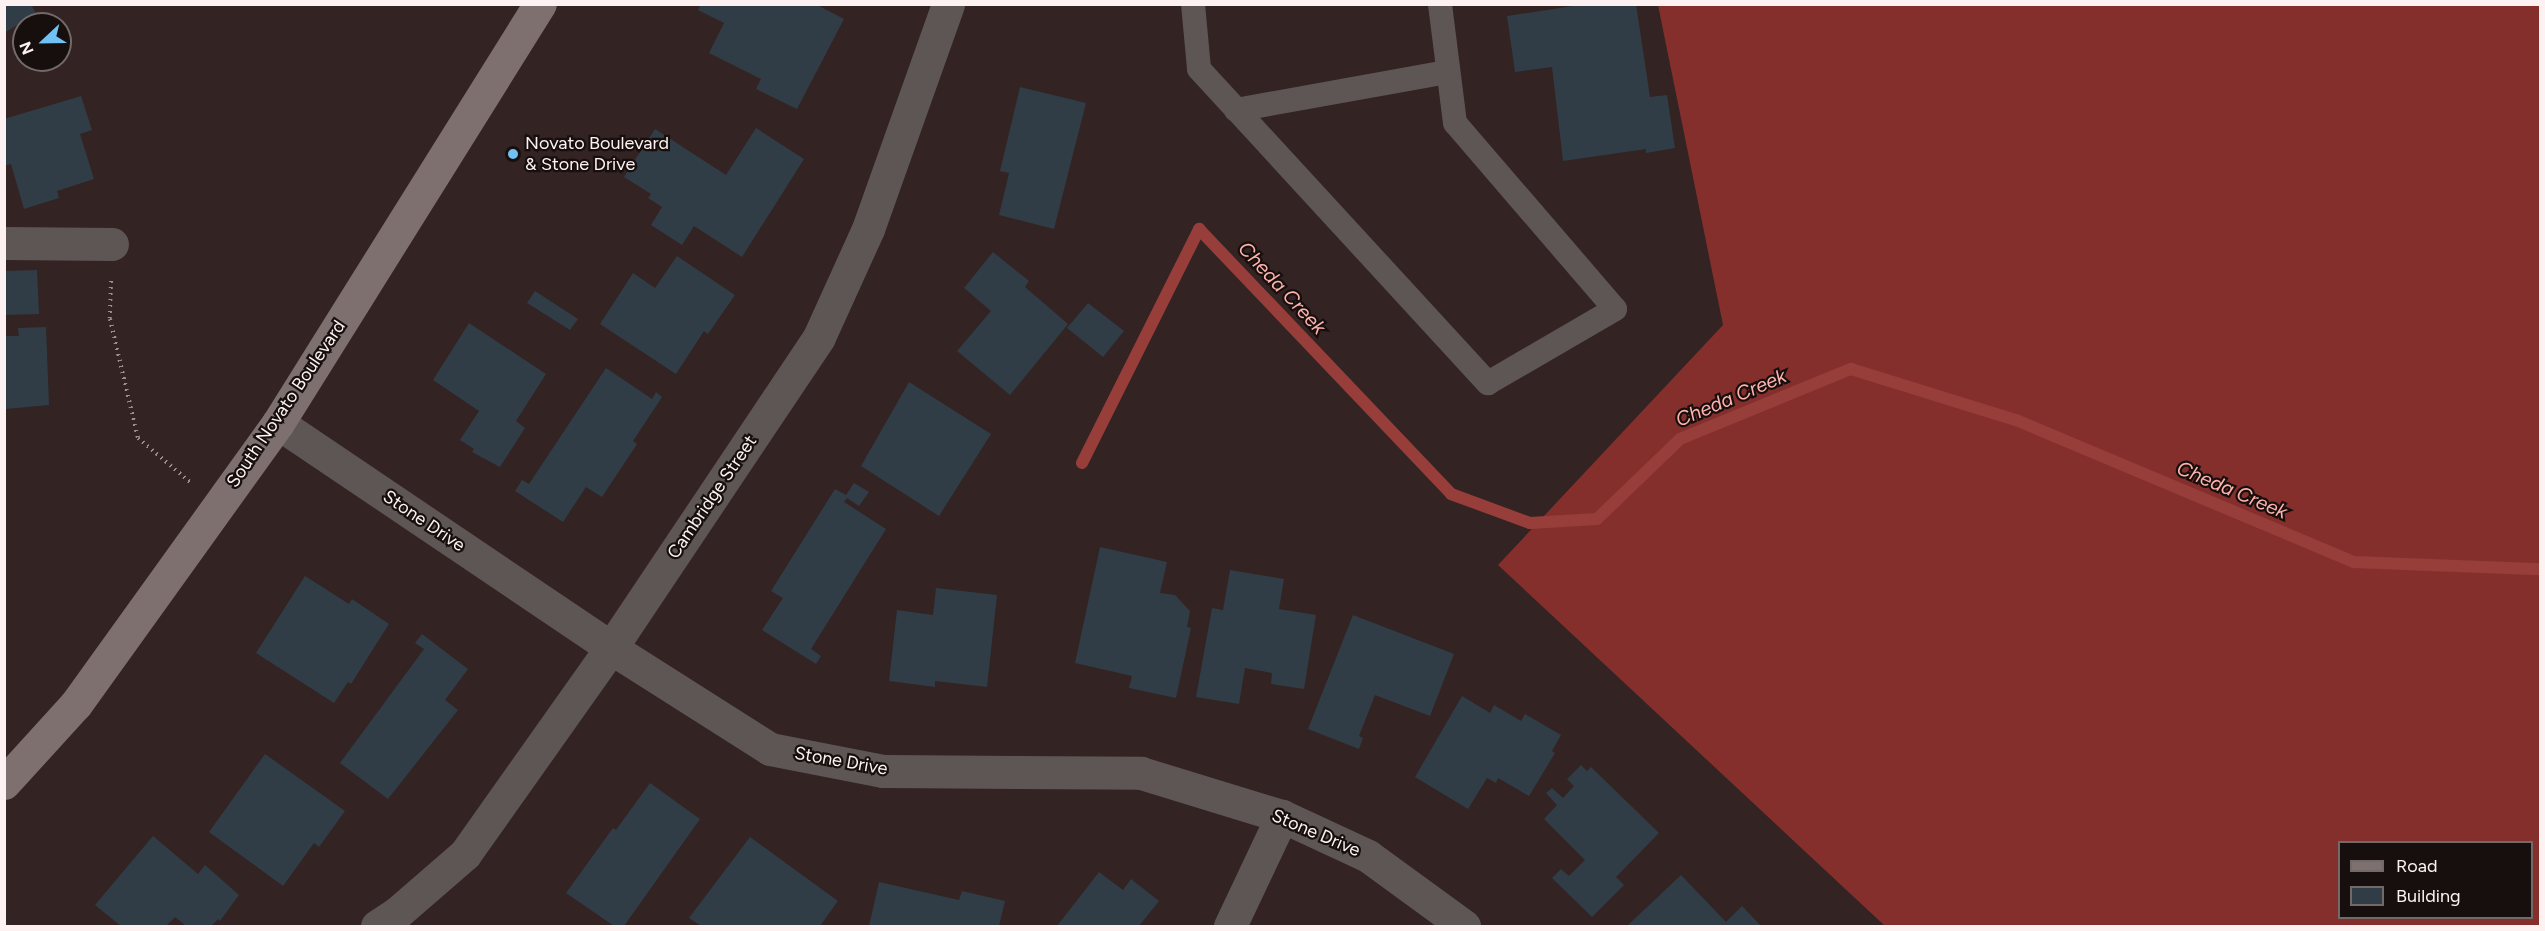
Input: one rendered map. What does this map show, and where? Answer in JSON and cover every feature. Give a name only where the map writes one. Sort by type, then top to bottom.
[{"type":"main road","name":"South Novato Boulevard","points":[[4,783],[76,704],[278,423],[540,4]]},
{"type":"street","name":"Cambridge Street","points":[[377,927],[397,913],[465,854],[611,648],[819,337],[867,229],[948,4]]},
{"type":"street","points":[[4,243],[112,244]]},
{"type":"street","name":"Stone Drive","points":[[278,423],[611,648],[770,749],[883,771],[1141,773],[1282,816],[1368,856],[1464,927]]},
{"type":"street","points":[[1230,927],[1282,816]]},
{"type":"lane","points":[[1193,5],[1199,69],[1488,383],[1615,309],[1455,123],[1440,4]]},
{"type":"lane","points":[[1236,110],[1448,72]]},
{"type":"path","points":[[110,318],[138,438],[218,506]]},
{"type":"shaded area","points":[[1658,5],[2540,5],[2540,926],[1885,926],[1498,565],[1723,325]]},
{"type":"building","points":[[4,4],[31,4],[35,12],[12,12],[12,28],[4,33]]},
{"type":"building","points":[[701,4],[815,4],[844,19],[797,109],[756,89],[761,79],[709,53],[724,23],[698,10]]},
{"type":"building","points":[[1586,4],[1636,4],[1650,97],[1667,95],[1675,148],[1646,153],[1646,149],[1563,161],[1552,67],[1515,72],[1507,16]]},
{"type":"building","points":[[1020,87],[1086,103],[1054,229],[999,215],[1009,173],[1000,171]]},
{"type":"building","points":[[81,96],[92,130],[80,134],[94,179],[57,191],[59,198],[24,209],[11,164],[4,166],[4,119]]},
{"type":"building","points":[[756,128],[804,159],[742,257],[694,226],[682,245],[651,225],[662,207],[648,198],[651,194],[624,177],[655,129],[726,175]]},
{"type":"building","points":[[993,252],[1029,281],[1025,287],[1068,324],[1010,395],[957,351],[991,311],[964,288]]},
{"type":"building","points":[[677,256],[735,295],[708,334],[704,331],[676,374],[600,324],[633,273],[655,288]]},
{"type":"building","points":[[37,270],[39,314],[4,315],[4,271]]},
{"type":"building","points":[[535,291],[578,319],[570,330],[527,303]]},
{"type":"building","points":[[1088,303],[1124,331],[1103,357],[1067,328]]},
{"type":"building","points":[[469,323],[546,374],[516,421],[525,428],[500,467],[472,452],[474,449],[460,440],[479,411],[433,380]]},
{"type":"building","points":[[46,327],[49,405],[6,409],[4,336],[19,336],[18,328]]},
{"type":"building","points":[[606,368],[652,399],[656,392],[662,397],[633,441],[637,444],[602,497],[586,487],[563,522],[515,491],[522,480],[529,484]]},
{"type":"building","points":[[909,382],[991,434],[939,516],[861,466]]},
{"type":"building","points":[[854,483],[869,492],[859,506],[847,498],[844,502],[886,529],[811,649],[821,656],[816,664],[762,630],[783,598],[771,591],[835,489],[846,495]]},
{"type":"building","points":[[1100,547],[1167,562],[1160,593],[1175,595],[1190,611],[1187,627],[1191,628],[1176,698],[1129,688],[1132,676],[1075,663]]},
{"type":"building","points":[[1230,570],[1284,579],[1279,609],[1316,615],[1304,689],[1271,684],[1272,673],[1245,668],[1239,704],[1196,697],[1212,608],[1223,610]]},
{"type":"building","points":[[305,576],[349,604],[352,599],[389,624],[351,684],[348,682],[334,703],[256,653]]},
{"type":"building","points":[[936,588],[997,595],[987,687],[935,681],[935,687],[889,681],[897,610],[933,615]]},
{"type":"building","points":[[1353,615],[1454,654],[1430,716],[1375,695],[1359,736],[1363,738],[1359,749],[1308,729]]},
{"type":"building","points":[[422,634],[468,669],[445,700],[458,710],[388,799],[340,763],[424,649],[415,643]]},
{"type":"building","points":[[1462,696],[1490,713],[1494,705],[1521,721],[1525,714],[1561,735],[1552,751],[1555,753],[1529,796],[1498,778],[1496,783],[1487,778],[1468,809],[1415,777]]},
{"type":"building","points":[[265,754],[345,811],[319,847],[314,843],[283,886],[209,832]]},
{"type":"building","points":[[1581,765],[1587,771],[1591,767],[1659,833],[1616,877],[1624,885],[1592,917],[1552,878],[1561,869],[1569,876],[1585,860],[1544,819],[1557,805],[1546,793],[1552,788],[1563,798],[1574,786],[1567,779]]},
{"type":"building","points":[[650,783],[700,819],[624,926],[614,926],[566,893],[613,828],[616,830]]},
{"type":"building","points":[[153,836],[198,874],[205,865],[239,895],[220,921],[218,919],[211,926],[186,926],[175,917],[166,926],[121,926],[95,905]]},
{"type":"building","points":[[750,837],[838,901],[820,926],[701,926],[689,918]]},
{"type":"building","points":[[1099,872],[1123,890],[1131,879],[1159,901],[1139,926],[1057,926]]},
{"type":"building","points":[[1681,875],[1726,922],[1742,906],[1761,926],[1627,926]]},
{"type":"building","points":[[879,882],[959,900],[962,891],[1005,901],[999,926],[869,926]]},
{"type":"waterway","name":"Cheda Creek","points":[[1082,463],[1199,229],[1451,494],[1530,523],[1597,519],[1680,439],[1851,369],[2016,420],[2354,562],[2540,569]]},
{"type":"place","name":"Novato Boulevard & Stone Drive","points":[[513,154]]}]
